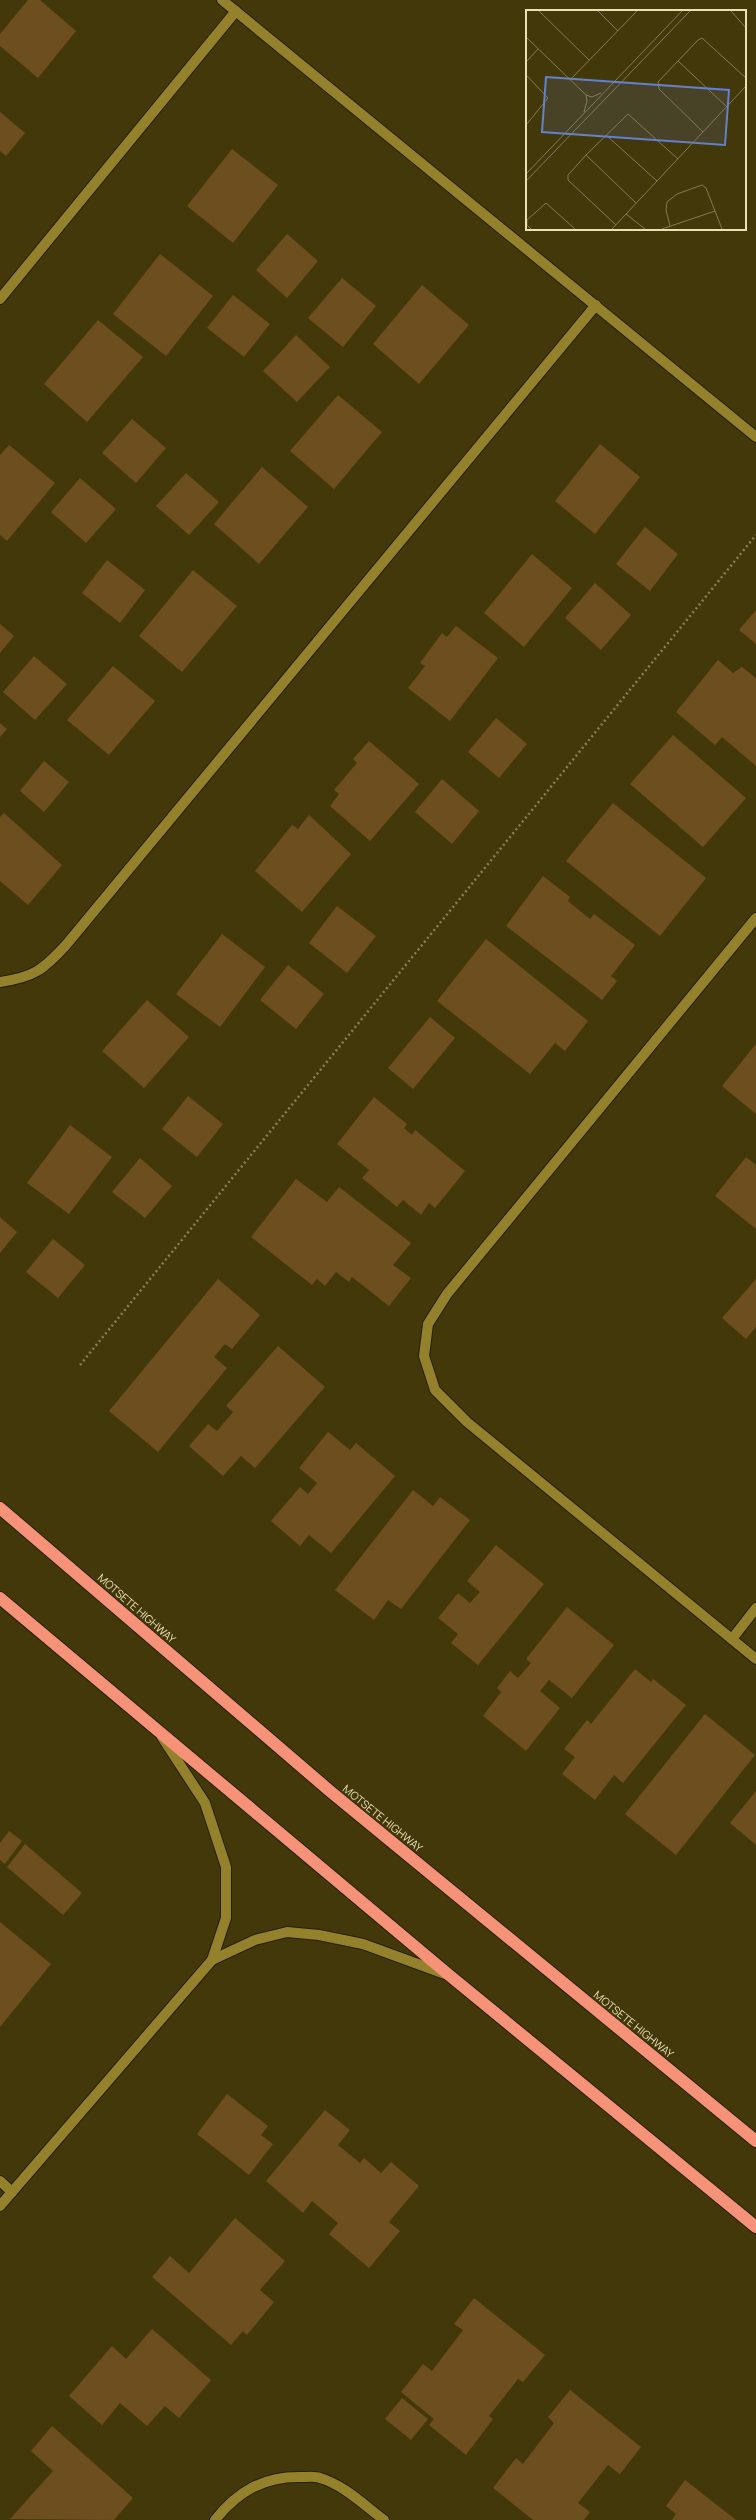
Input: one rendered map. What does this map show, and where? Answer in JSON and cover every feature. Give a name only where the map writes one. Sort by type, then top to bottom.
[{"type":"highway","name":"MOTSETE HIGHWAY","points":[[0,1508],[331,1792],[756,2141]]},
{"type":"highway","points":[[0,1598],[160,1734],[449,1975],[756,2227]]},
{"type":"street","points":[[222,0],[756,437]]},
{"type":"street","points":[[0,299],[236,11]]},
{"type":"street","points":[[0,982],[25,979],[49,963],[66,945],[596,305]]},
{"type":"street","points":[[756,918],[447,1294],[428,1324],[424,1356],[435,1390],[467,1422],[756,1659]]},
{"type":"street","points":[[732,1639],[756,1608]]},
{"type":"street","points":[[0,2206],[212,1960],[226,1918],[226,1867],[205,1803],[160,1734]]},
{"type":"street","points":[[212,1960],[255,1940],[287,1932],[319,1934],[363,1944],[449,1975]]},
{"type":"street","points":[[0,2181],[12,2192]]},
{"type":"street","points":[[215,2520],[228,2504],[257,2483],[287,2476],[319,2477],[347,2491],[384,2520]]},
{"type":"path","points":[[80,1365],[756,535]]},
{"type":"building","points":[[28,0],[40,0],[76,31],[38,78],[0,46],[0,34]]},
{"type":"building","points":[[0,112],[25,133],[6,156],[0,151]]},
{"type":"building","points":[[232,149],[278,185],[233,243],[187,206]]},
{"type":"building","points":[[287,234],[318,261],[287,298],[256,270]]},
{"type":"building","points":[[160,254],[213,296],[166,356],[113,314]]},
{"type":"building","points":[[342,278],[376,306],[343,347],[308,318]]},
{"type":"building","points":[[422,285],[469,325],[419,384],[373,344]]},
{"type":"building","points":[[233,295],[270,324],[244,357],[207,328]]},
{"type":"building","points":[[98,320],[143,357],[87,422],[44,384]]},
{"type":"building","points":[[296,335],[330,367],[297,402],[263,371]]},
{"type":"building","points":[[338,395],[382,432],[334,489],[290,451]]},
{"type":"building","points":[[132,419],[166,448],[136,483],[102,453]]},
{"type":"building","points":[[600,444],[640,477],[595,534],[555,501]]},
{"type":"building","points":[[9,445],[55,483],[7,541],[0,535],[0,455]]},
{"type":"building","points":[[262,467],[308,507],[259,564],[214,524]]},
{"type":"building","points":[[186,473],[219,502],[189,535],[156,506]]},
{"type":"building","points":[[80,478],[116,509],[86,543],[51,512]]},
{"type":"building","points":[[645,527],[678,554],[650,591],[616,564]]},
{"type":"building","points":[[532,554],[572,588],[524,647],[484,613]]},
{"type":"building","points":[[107,560],[145,590],[120,623],[82,593]]},
{"type":"building","points":[[193,570],[237,606],[182,672],[139,636]]},
{"type":"building","points":[[595,583],[631,615],[601,650],[565,618]]},
{"type":"building","points":[[756,610],[756,644],[739,630]]},
{"type":"building","points":[[0,624],[14,636],[0,653]]},
{"type":"building","points":[[456,626],[498,658],[450,721],[408,688],[425,666],[420,663],[442,633],[447,637]]},
{"type":"building","points":[[34,656],[67,684],[35,720],[3,692]]},
{"type":"building","points":[[718,660],[733,673],[742,667],[756,678],[756,766],[722,737],[715,745],[676,712]]},
{"type":"building","points":[[113,666],[155,701],[109,755],[67,720]]},
{"type":"building","points":[[496,718],[527,744],[499,778],[468,752]]},
{"type":"building","points":[[0,723],[7,729],[0,737]]},
{"type":"building","points":[[673,735],[746,798],[703,847],[630,784]]},
{"type":"building","points":[[369,741],[419,784],[370,841],[330,806],[339,794],[334,790],[357,763],[353,759]]},
{"type":"building","points":[[44,761],[69,782],[44,812],[20,791]]},
{"type":"building","points":[[442,779],[479,811],[452,844],[415,812]]},
{"type":"building","points":[[613,803],[706,878],[660,936],[566,861]]},
{"type":"building","points":[[4,813],[62,865],[28,905],[0,881],[0,817]]},
{"type":"building","points":[[309,815],[351,854],[302,912],[255,871],[292,825],[298,829]]},
{"type":"building","points":[[543,876],[570,897],[568,901],[590,919],[594,914],[635,945],[611,976],[617,981],[602,1000],[506,926]]},
{"type":"building","points":[[337,906],[376,936],[347,973],[309,943]]},
{"type":"building","points":[[222,934],[265,967],[220,1027],[176,994]]},
{"type":"building","points":[[486,939],[588,1021],[565,1051],[555,1043],[530,1074],[437,1001]]},
{"type":"building","points":[[288,965],[324,994],[296,1029],[260,1000]]},
{"type":"building","points":[[147,1000],[189,1037],[144,1088],[102,1051]]},
{"type":"building","points":[[430,1017],[455,1038],[413,1089],[388,1068]]},
{"type":"building","points":[[756,1044],[756,1114],[722,1086]]},
{"type":"building","points":[[188,1096],[223,1124],[197,1157],[162,1129]]},
{"type":"building","points":[[374,1097],[407,1124],[404,1128],[412,1135],[415,1130],[465,1171],[435,1208],[429,1203],[421,1215],[403,1200],[397,1207],[362,1178],[369,1170],[337,1144]]},
{"type":"building","points":[[70,1125],[112,1157],[69,1214],[27,1183]]},
{"type":"building","points":[[746,1157],[756,1165],[756,1229],[715,1196]]},
{"type":"building","points":[[140,1158],[172,1186],[145,1218],[112,1192]]},
{"type":"building","points":[[296,1179],[327,1202],[339,1187],[411,1243],[393,1265],[411,1278],[389,1306],[352,1277],[349,1282],[336,1272],[325,1286],[317,1279],[312,1285],[251,1237]]},
{"type":"building","points":[[0,1217],[17,1232],[0,1253]]},
{"type":"building","points":[[53,1239],[85,1265],[58,1298],[26,1272]]},
{"type":"building","points":[[218,1279],[260,1315],[232,1349],[225,1344],[214,1357],[227,1368],[158,1452],[109,1411]]},
{"type":"building","points":[[756,1279],[756,1327],[746,1339],[722,1318]]},
{"type":"building","points":[[278,1346],[325,1387],[255,1468],[241,1456],[223,1476],[189,1446],[208,1424],[217,1431],[233,1412],[226,1406]]},
{"type":"building","points":[[328,1432],[350,1450],[356,1443],[395,1476],[331,1553],[309,1535],[300,1546],[271,1521],[300,1487],[308,1494],[317,1483],[299,1468]]},
{"type":"building","points":[[413,1490],[433,1506],[440,1497],[470,1520],[401,1609],[388,1600],[374,1620],[335,1590]]},
{"type":"building","points":[[496,1545],[544,1584],[478,1665],[451,1643],[458,1634],[438,1618],[458,1593],[470,1603],[480,1592],[467,1581]]},
{"type":"building","points":[[567,1607],[614,1645],[572,1698],[549,1680],[540,1691],[560,1708],[526,1751],[483,1716],[501,1692],[497,1688],[510,1671],[518,1678],[531,1663],[526,1659]]},
{"type":"building","points":[[635,1669],[651,1682],[653,1679],[686,1705],[623,1783],[614,1775],[595,1800],[562,1774],[575,1757],[564,1749],[587,1720],[591,1724]]},
{"type":"building","points":[[705,1714],[755,1755],[676,1855],[625,1814]]},
{"type":"building","points":[[756,1791],[756,1845],[730,1823]]},
{"type":"building","points":[[9,1831],[22,1841],[5,1864],[0,1860],[0,1843]]},
{"type":"building","points":[[25,1844],[82,1893],[63,1915],[7,1867]]},
{"type":"building","points":[[0,1922],[51,1964],[0,2027]]},
{"type":"building","points":[[227,2094],[268,2126],[261,2135],[273,2144],[249,2175],[197,2134]]},
{"type":"building","points":[[325,2110],[350,2130],[338,2145],[360,2163],[364,2158],[381,2173],[391,2162],[419,2186],[389,2222],[400,2231],[369,2268],[329,2234],[338,2223],[312,2201],[303,2213],[266,2181]]},
{"type":"building","points":[[235,2218],[285,2261],[260,2290],[274,2302],[247,2335],[243,2331],[231,2345],[152,2277],[170,2256],[189,2273]]},
{"type":"building","points":[[474,2298],[545,2355],[523,2382],[518,2379],[489,2416],[493,2419],[466,2455],[429,2425],[434,2419],[401,2392],[423,2364],[432,2371],[463,2330],[454,2324]]},
{"type":"building","points":[[152,2329],[211,2380],[179,2418],[165,2406],[147,2426],[120,2403],[102,2425],[69,2396],[112,2346],[126,2359]]},
{"type":"building","points":[[570,2390],[641,2447],[620,2474],[608,2465],[578,2503],[590,2512],[584,2520],[533,2520],[493,2488],[516,2458],[523,2464],[554,2423],[548,2417]]},
{"type":"building","points":[[402,2398],[428,2419],[411,2440],[385,2419]]},
{"type":"building","points":[[52,2426],[133,2498],[114,2520],[10,2519],[53,2471],[31,2451]]},
{"type":"building","points":[[685,2480],[736,2520],[672,2520],[676,2514],[666,2506]]}]
